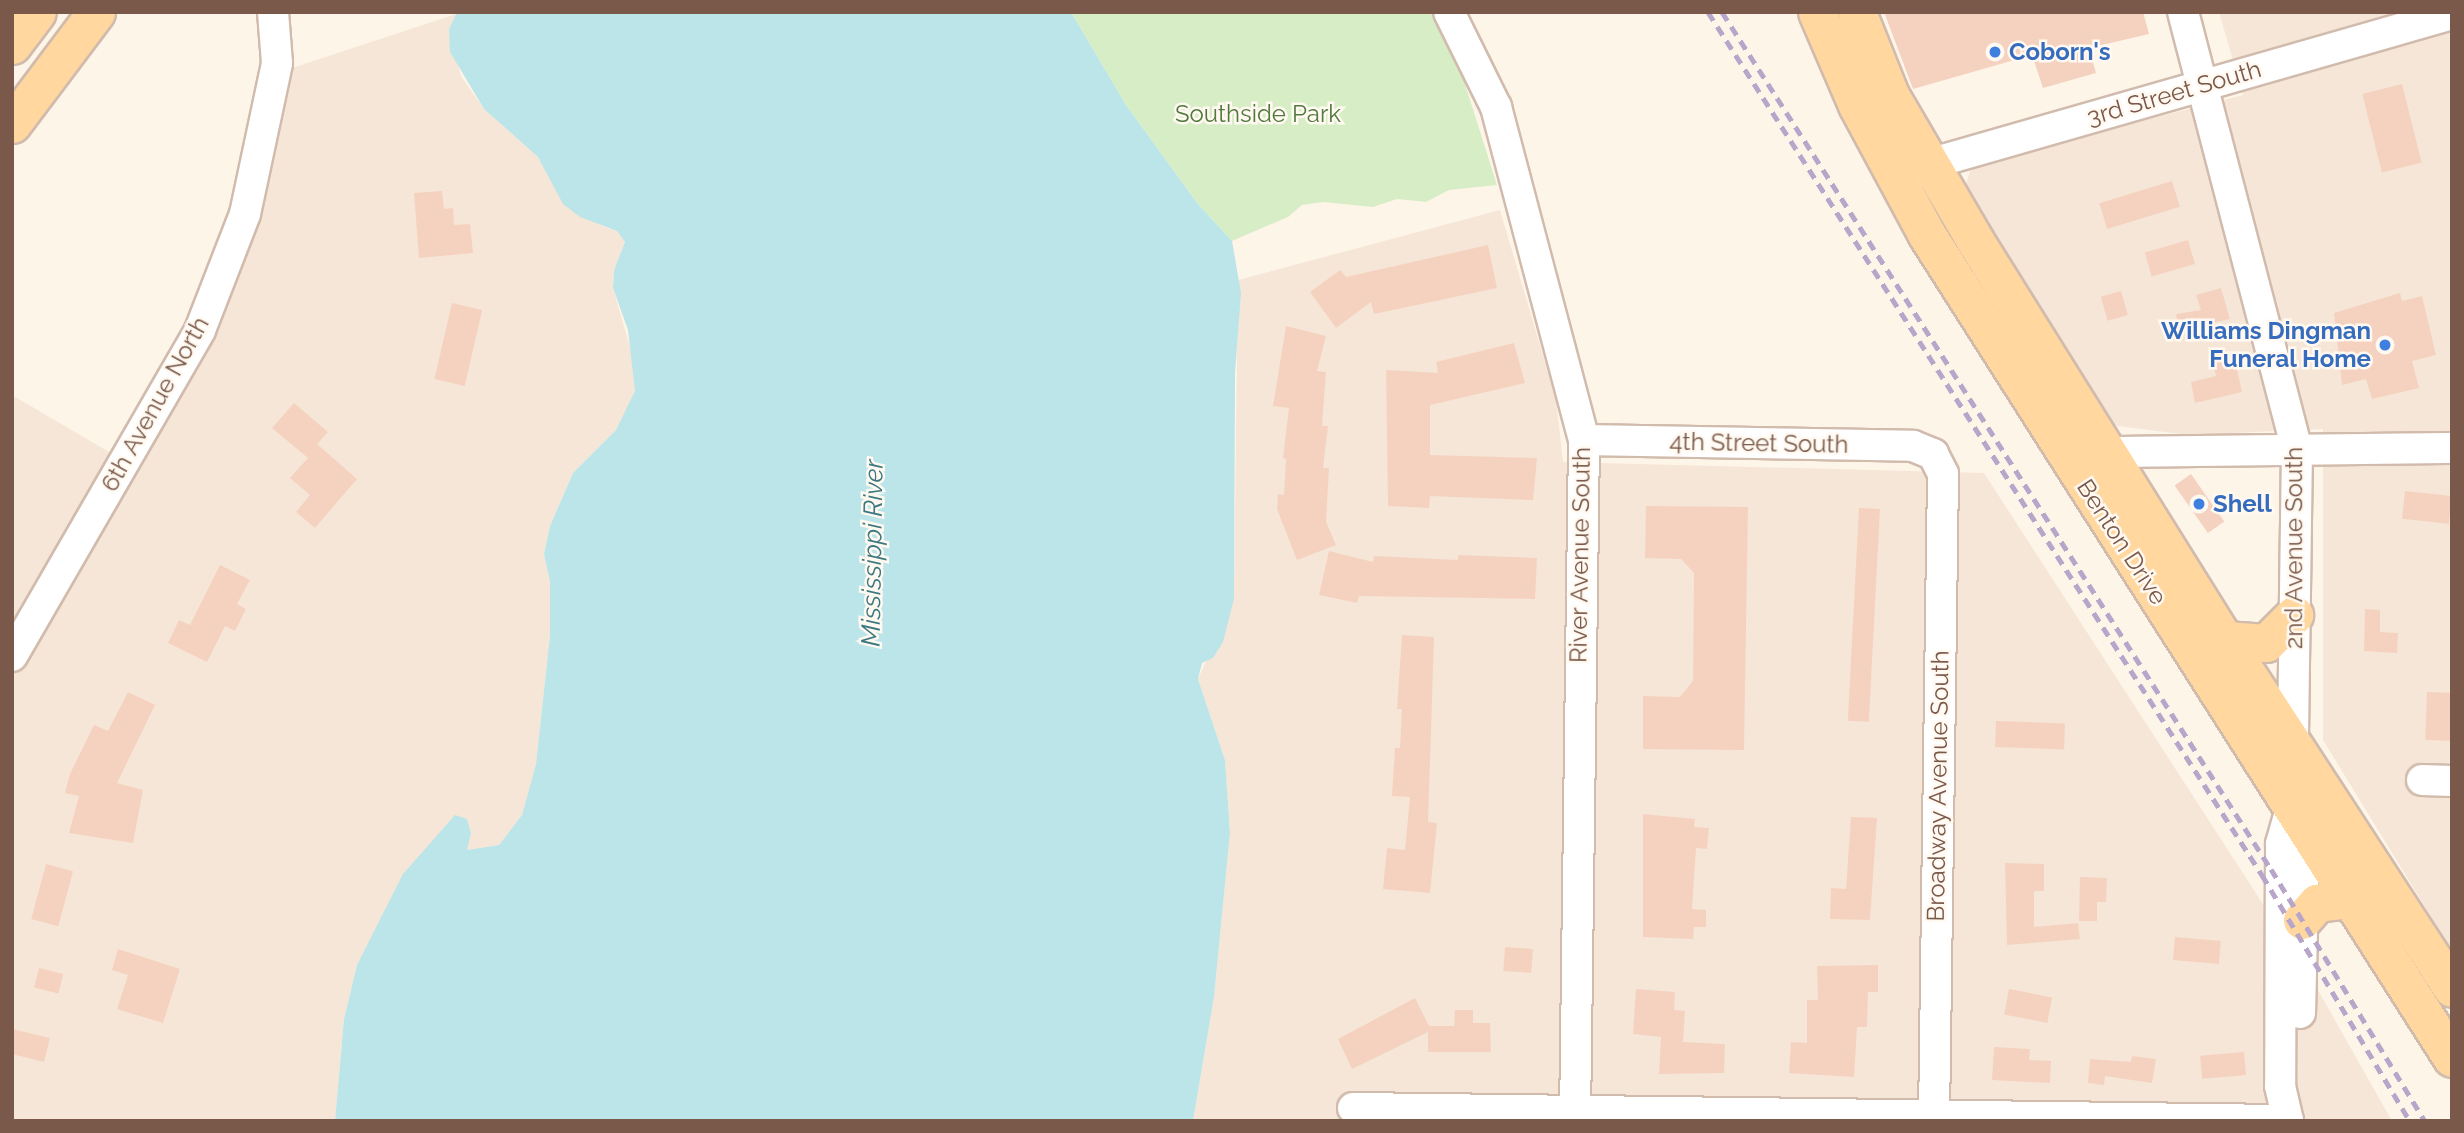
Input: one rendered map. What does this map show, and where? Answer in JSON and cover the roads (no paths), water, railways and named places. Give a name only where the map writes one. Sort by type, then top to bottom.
[{"type":"main road","points":[[12,45],[37,12]]},
{"type":"main road","points":[[12,124],[96,12]]},
{"type":"main road","name":"Benton Drive","points":[[1818,12],[1857,105],[1914,173],[2110,452],[2225,640],[2293,739],[2452,988]]},
{"type":"main road","name":"Benton Drive","points":[[1857,12],[1890,95],[1914,173],[1957,283],[2452,1058]]},
{"type":"main road","points":[[2225,640],[2266,643],[2294,615]]},
{"type":"main road","points":[[2302,920],[2317,903],[2351,899]]},
{"type":"street","name":"6th Avenue North","points":[[12,656],[200,330],[245,214],[277,63],[273,12]]},
{"type":"street","name":"River Avenue South","points":[[1449,12],[1496,107],[1584,440],[1575,1117]]},
{"type":"street","name":"2nd Avenue South","points":[[2183,12],[2298,449],[2292,805],[2281,844],[2280,1086],[2288,1120]]},
{"type":"street","name":"3rd Street South","points":[[1914,173],[2204,84],[2452,13]]},
{"type":"street","name":"4th Street South","points":[[1584,440],[1913,446],[1933,454]]},
{"type":"street","points":[[2110,452],[2452,448]]},
{"type":"street","name":"Broadway Avenue South","points":[[1933,454],[1942,474],[1934,1119]]},
{"type":"street","points":[[2422,780],[2452,781]]},
{"type":"street","name":"2nd Avenue South","points":[[2288,1120],[2298,1086],[2304,850],[2292,805]]},
{"type":"street","points":[[1353,1108],[1575,1117],[2288,1120]]},
{"type":"water","name":"Mississippi River","points":[[457,12],[1071,12],[1126,105],[1197,203],[1232,241],[1241,293],[1235,374],[1234,599],[1223,642],[1213,658],[1202,663],[1198,679],[1225,760],[1230,833],[1214,997],[1193,1121],[335,1121],[344,1019],[357,965],[403,874],[455,815],[467,819],[471,833],[467,850],[499,845],[522,815],[536,764],[550,635],[550,582],[544,554],[550,526],[573,473],[616,430],[635,391],[628,330],[613,288],[614,270],[625,242],[617,231],[580,217],[563,204],[538,157],[484,109],[450,52],[449,29]]},
{"type":"railway","points":[[1708,12],[2262,875],[2410,1121]]},
{"type":"railway","points":[[1722,12],[2271,869],[2425,1121]]},
{"type":"place","name":"Coborn's","points":[[1995,52]]},
{"type":"place","name":"Williams Dingman Funeral Home","points":[[2385,345]]},
{"type":"place","name":"Shell","points":[[2199,504]]},
{"type":"park label","name":"Southside Park","points":[[1258,114]]}]
